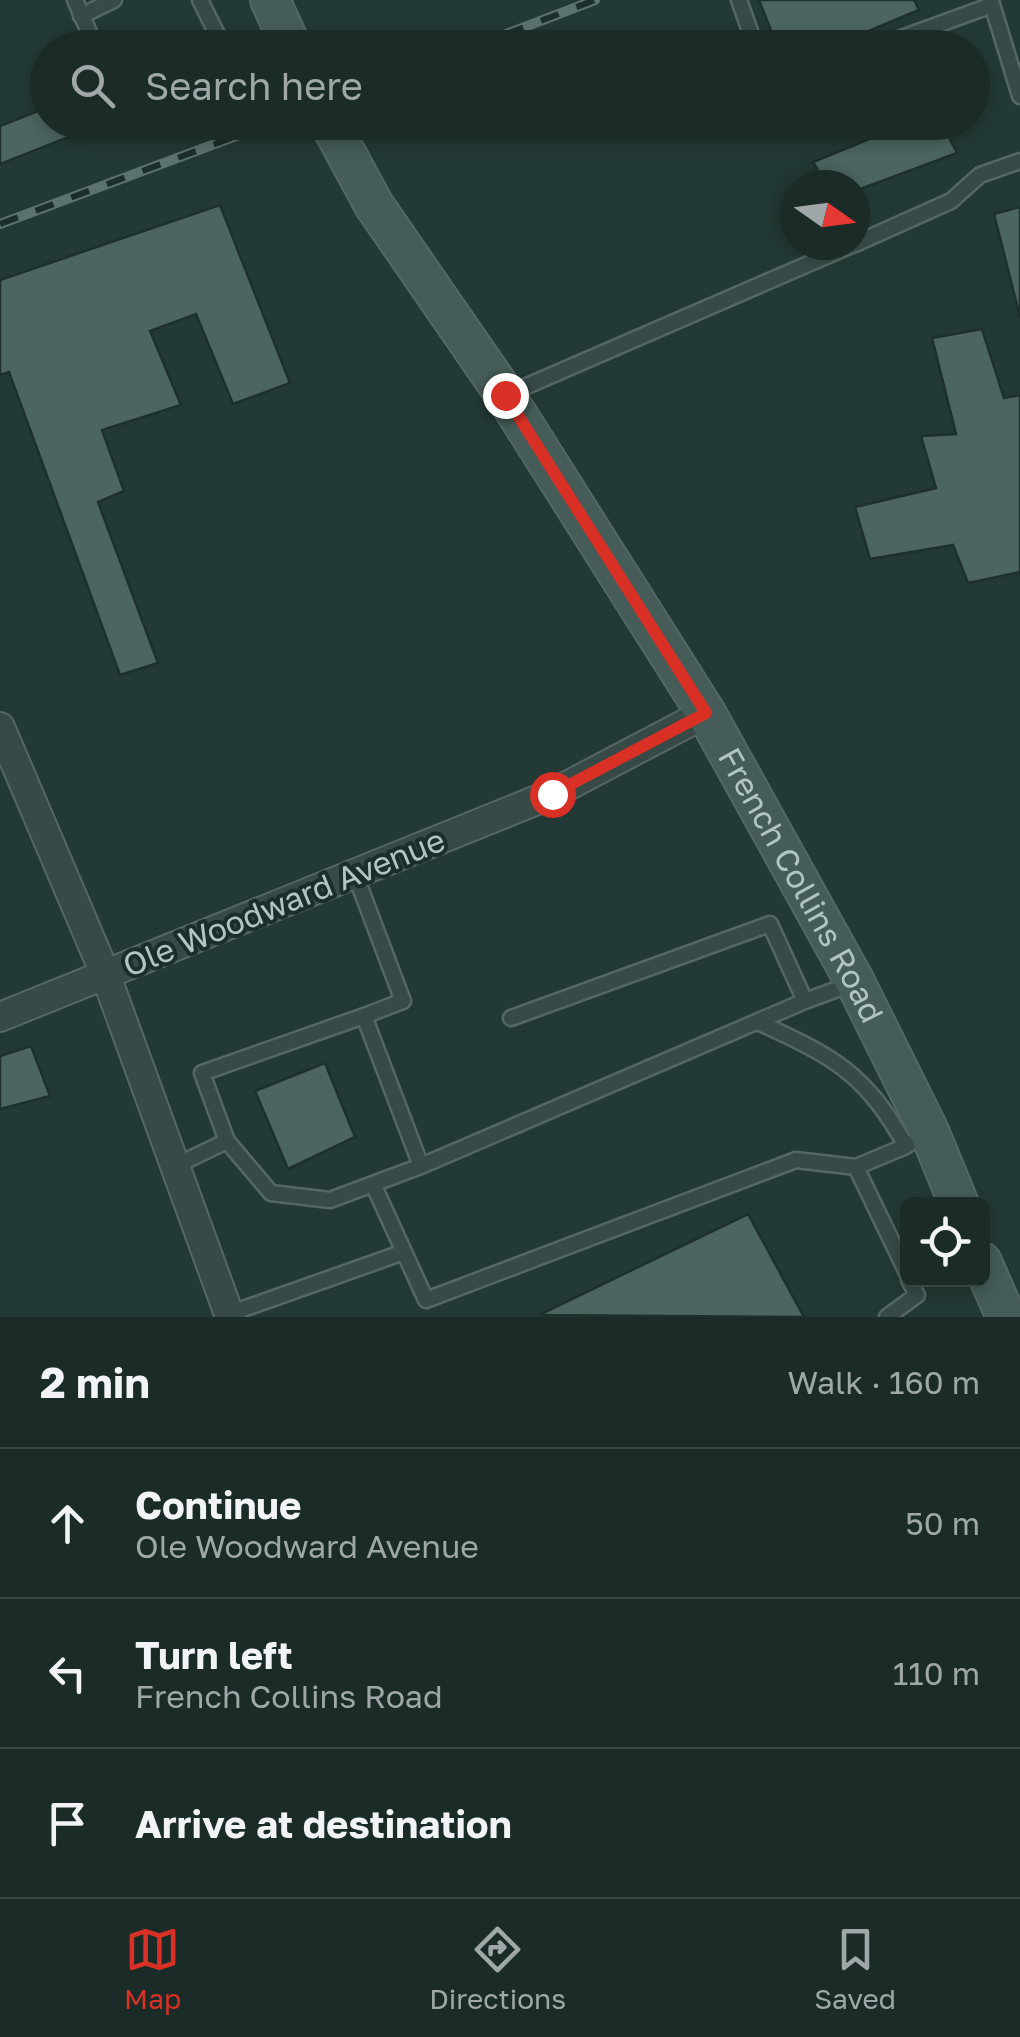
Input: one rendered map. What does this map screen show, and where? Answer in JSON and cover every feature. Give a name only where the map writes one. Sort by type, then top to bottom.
[{"type":"street","points":[[270,0],[279,30]]},
{"type":"street","name":"French Collins Road","points":[[339,140],[374,205],[505,395],[706,713],[855,982],[917,1138],[955,1197]]},
{"type":"street","name":"Ole Woodward Avenue","points":[[0,727],[106,976],[552,794],[706,713]]},
{"type":"street","points":[[0,1017],[106,976],[229,1316]]},
{"type":"street","points":[[990,1280],[1006,1317]]},
{"type":"lane","points":[[75,0],[88,30]]},
{"type":"lane","points":[[81,16],[114,0]]},
{"type":"lane","points":[[739,0],[750,30]]},
{"type":"lane","points":[[202,1],[216,30]]},
{"type":"lane","points":[[921,30],[991,3],[1020,96]]},
{"type":"lane","points":[[870,237],[951,202],[980,174],[1020,161]]},
{"type":"lane","points":[[505,395],[816,260]]},
{"type":"lane","points":[[355,874],[404,1001],[202,1073],[227,1142],[270,1193],[330,1200],[421,1166],[855,982]]},
{"type":"lane","points":[[512,1018],[770,924],[805,1002]]},
{"type":"lane","points":[[364,1016],[421,1166]]},
{"type":"lane","points":[[426,1300],[796,1160],[856,1167],[917,1138],[852,1071],[758,1022]]},
{"type":"lane","points":[[175,1166],[227,1142]]},
{"type":"lane","points":[[856,1167],[900,1261]]},
{"type":"lane","points":[[374,1184],[435,1317]]},
{"type":"lane","points":[[229,1316],[404,1252]]},
{"type":"lane","points":[[887,1317],[917,1295],[913,1287]]},
{"type":"building","points":[[759,0],[914,0],[919,10],[871,30],[771,30]]},
{"type":"building","points":[[30,114],[30,140],[61,140],[0,164],[0,126]]},
{"type":"building","points":[[867,140],[950,140],[957,153],[870,185],[870,170],[818,170],[813,162]]},
{"type":"building","points":[[220,205],[290,383],[233,404],[196,314],[150,331],[181,405],[102,430],[124,491],[98,502],[158,663],[120,675],[9,372],[0,375],[0,280]]},
{"type":"building","points":[[1020,207],[1020,317],[994,214]]},
{"type":"building","points":[[982,329],[1004,398],[1020,395],[1020,572],[968,583],[953,545],[870,559],[855,507],[936,488],[921,436],[956,434],[932,338]]},
{"type":"building","points":[[31,1046],[50,1096],[0,1109],[0,1056]]},
{"type":"building","points":[[325,1063],[355,1137],[288,1169],[255,1091]]},
{"type":"building","points":[[748,1214],[804,1317],[539,1315]]},
{"type":"railway","points":[[517,30],[595,0]]},
{"type":"railway","points":[[0,224],[226,140]]},
{"type":"route","points":[[505,395],[706,713],[552,794]]}]
